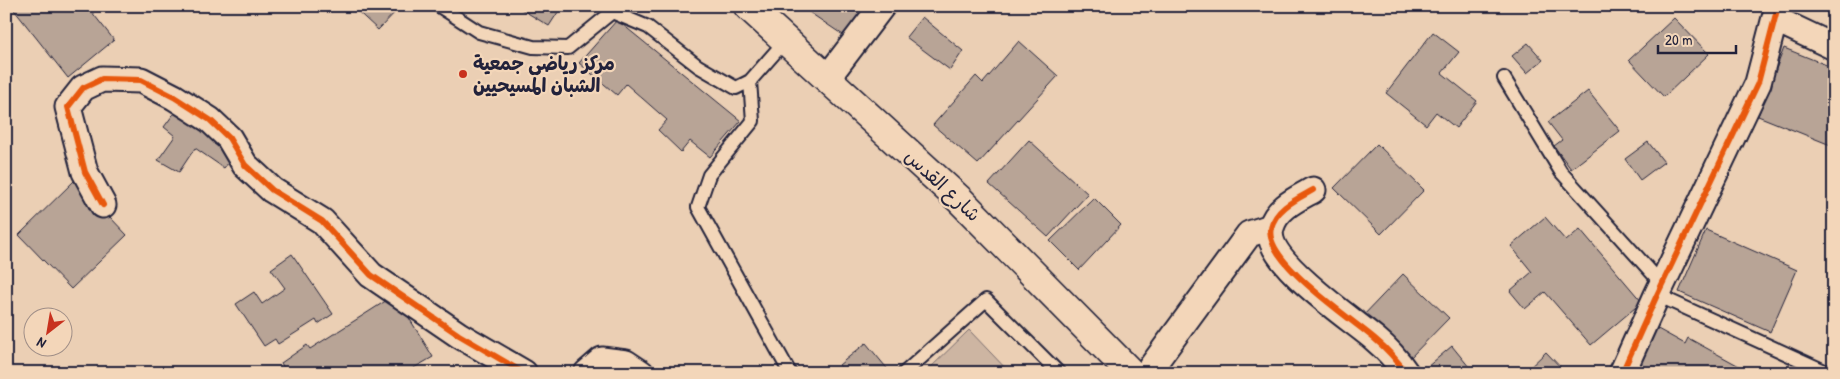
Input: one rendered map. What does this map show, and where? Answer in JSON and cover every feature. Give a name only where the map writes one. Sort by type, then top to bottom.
[{"type":"main road","name":"شارع القدس","points":[[748,6],[828,77],[960,200],[1131,373]]},
{"type":"street","points":[[828,77],[882,6]]},
{"type":"street","points":[[1622,373],[1758,82],[1776,13],[1834,47]]},
{"type":"street","points":[[103,205],[85,172],[68,107],[84,88],[102,79],[141,80],[174,96],[210,120],[229,138],[245,165],[272,190],[322,221],[371,275],[459,335],[524,373]]},
{"type":"street","points":[[1313,190],[1278,213],[1271,227],[1270,238],[1277,255],[1322,298],[1393,355],[1406,373]]},
{"type":"street","points":[[1147,373],[1249,234],[1271,227]]},
{"type":"street","points":[[587,373],[602,360],[626,363],[641,373]]},
{"type":"lane","points":[[439,6],[479,32],[534,47],[568,48],[612,12],[648,27],[698,66],[736,88],[750,81],[786,40]]},
{"type":"lane","points":[[1504,78],[1561,172],[1660,289],[1828,373]]},
{"type":"lane","points":[[750,81],[752,121],[709,175],[698,207],[790,373]]},
{"type":"lane","points":[[904,373],[986,300],[1059,373]]},
{"type":"shaded area","points":[[969,330],[1010,373],[925,373]]},
{"type":"building","points":[[11,6],[87,6],[114,40],[68,78]]},
{"type":"building","points":[[352,6],[401,6],[378,30]]},
{"type":"building","points":[[516,6],[562,6],[549,26]]},
{"type":"building","points":[[800,6],[867,6],[846,37]]},
{"type":"building","points":[[922,17],[963,51],[950,70],[906,37]]},
{"type":"building","points":[[1674,18],[1709,54],[1664,97],[1629,60]]},
{"type":"building","points":[[617,20],[741,121],[710,157],[690,141],[681,152],[658,130],[667,120],[626,84],[617,95],[579,63]]},
{"type":"building","points":[[1433,32],[1459,52],[1442,73],[1477,101],[1456,128],[1436,112],[1426,125],[1386,93]]},
{"type":"building","points":[[1019,41],[1058,76],[978,164],[933,125],[976,76],[983,83]]},
{"type":"building","points":[[1528,43],[1543,60],[1527,73],[1512,56]]},
{"type":"building","points":[[1784,48],[1834,68],[1833,146],[1758,116]]},
{"type":"building","points":[[1588,91],[1620,131],[1571,169],[1554,146],[1562,140],[1548,122]]},
{"type":"building","points":[[178,108],[219,135],[214,144],[233,157],[224,168],[195,148],[179,172],[158,160],[175,136],[164,127]]},
{"type":"building","points":[[1029,140],[1088,194],[1048,237],[989,184]]},
{"type":"building","points":[[1648,142],[1664,162],[1640,180],[1625,159]]},
{"type":"building","points":[[1377,144],[1424,190],[1381,234],[1334,188]]},
{"type":"building","points":[[75,180],[127,235],[71,289],[19,235]]},
{"type":"building","points":[[1094,198],[1121,225],[1079,270],[1050,241]]},
{"type":"building","points":[[1545,217],[1566,241],[1580,229],[1642,302],[1591,345],[1545,292],[1525,309],[1510,291],[1532,272],[1511,246]]},
{"type":"building","points":[[1706,230],[1797,270],[1770,332],[1679,292]]},
{"type":"building","points":[[292,254],[333,314],[318,324],[316,320],[278,344],[275,339],[264,346],[236,304],[254,292],[262,304],[285,288],[271,269]]},
{"type":"building","points":[[1403,274],[1449,318],[1406,362],[1360,319]]},
{"type":"building","points":[[395,295],[433,357],[405,373],[287,373],[281,363],[307,345],[310,349]]},
{"type":"building","points":[[1656,328],[1685,344],[1688,338],[1752,373],[1637,373],[1633,370]]},
{"type":"building","points":[[866,343],[889,373],[846,373],[839,365]]},
{"type":"building","points":[[1452,346],[1474,373],[1420,373]]},
{"type":"building","points":[[1546,352],[1566,373],[1524,373]]},
{"type":"cycle path","points":[[1622,373],[1758,83],[1778,6]]},
{"type":"cycle path","points":[[103,205],[85,172],[68,107],[83,88],[102,79],[141,80],[174,97],[210,120],[229,138],[245,165],[272,190],[322,221],[371,275],[459,335],[524,373]]},
{"type":"cycle path","points":[[1313,190],[1288,205],[1277,215],[1271,228],[1272,241],[1280,256],[1294,272],[1379,343],[1392,355],[1406,373]]},
{"type":"place","name":"مركز رياضي جمعية الشبان المسيحيين","points":[[463,74]]}]
